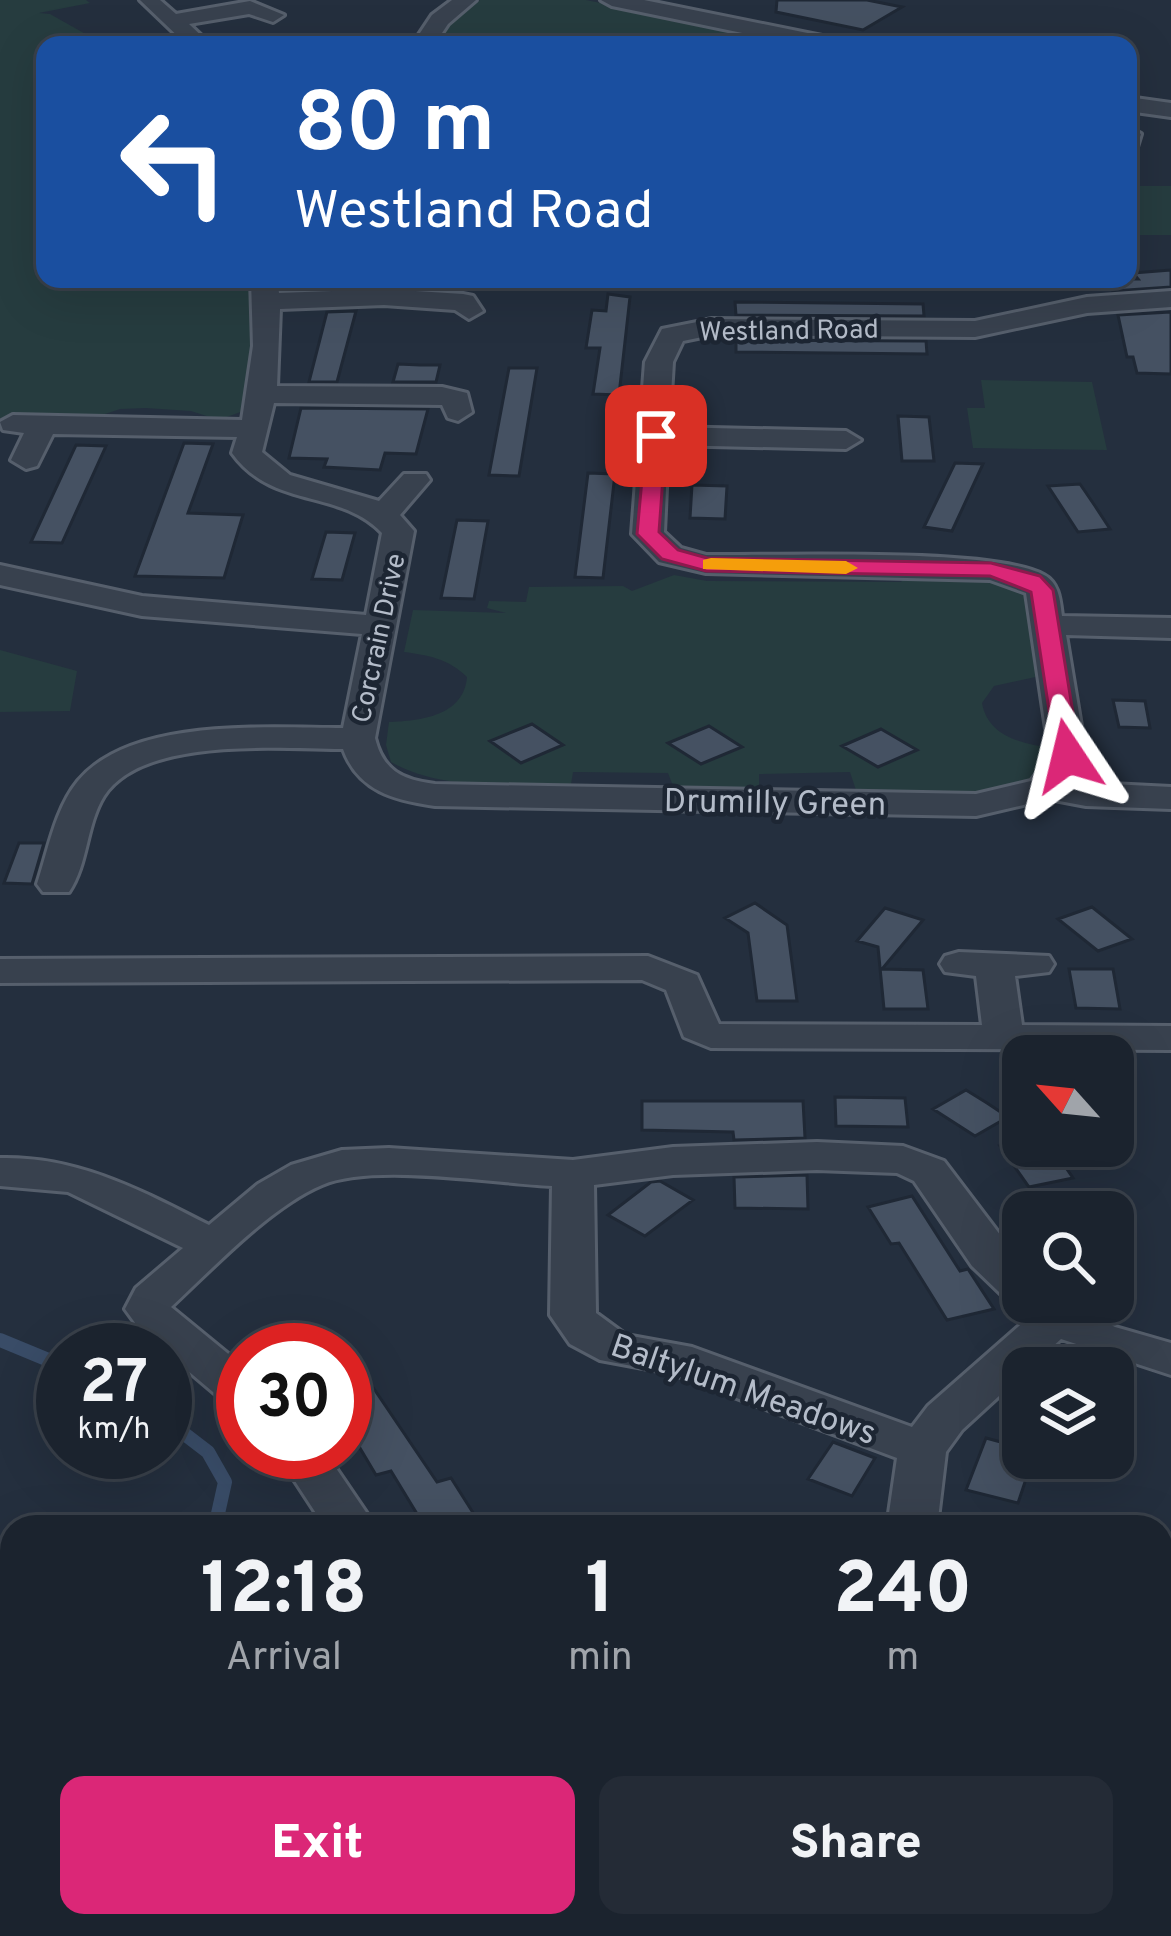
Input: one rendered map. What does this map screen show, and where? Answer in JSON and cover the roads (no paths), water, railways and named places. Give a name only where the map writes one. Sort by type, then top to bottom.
[{"type":"street","points":[[429,36],[465,0]]},
{"type":"street","points":[[612,0],[788,36]]},
{"type":"street","points":[[149,2],[191,36]]},
{"type":"street","points":[[176,20],[250,7],[273,15]]},
{"type":"street","points":[[1137,105],[1171,110]]},
{"type":"street","points":[[26,460],[28,424],[255,429],[269,350],[266,290],[432,298],[463,302],[469,311]]},
{"type":"street","name":"Westland Road","points":[[1047,625],[1042,590],[1020,562],[991,570],[706,564],[670,554],[648,534],[659,362],[665,342],[688,330],[975,329],[1087,305],[1171,299]]},
{"type":"street","points":[[264,394],[442,396],[457,400],[458,412]]},
{"type":"street","name":"Corcrain Drive","points":[[255,429],[247,453],[254,465],[275,480],[383,514],[399,539],[358,738]]},
{"type":"street","points":[[656,436],[846,440]]},
{"type":"street","points":[[383,514],[415,480]]},
{"type":"street","points":[[0,575],[82,597],[187,616],[381,625]]},
{"type":"street","points":[[1048,788],[1062,774],[1068,756],[1047,625],[1171,628]]},
{"type":"street","points":[[56,884],[91,788],[137,755],[178,745],[358,738]]},
{"type":"street","name":"Drumilly Green","points":[[358,738],[360,758],[386,784],[435,795],[976,805],[1021,799],[1048,788]]},
{"type":"street","points":[[1048,788],[1086,795],[1171,797]]},
{"type":"street","points":[[1003,1035],[977,964],[1035,964]]},
{"type":"street","points":[[0,971],[648,968],[683,982],[698,1028],[711,1036],[1002,1037]]},
{"type":"street","points":[[1134,1038],[1171,1038]]},
{"type":"street","points":[[216,1368],[148,1309],[152,1299],[273,1194],[306,1175],[342,1164],[388,1162],[574,1174],[673,1161],[817,1156],[903,1160],[938,1180],[1002,1269]]},
{"type":"street","points":[[0,1172],[29,1169],[66,1175],[212,1245]]},
{"type":"street","name":"Baltylum Meadows","points":[[574,1174],[573,1316],[586,1333],[616,1349],[676,1358],[922,1449]]},
{"type":"street","points":[[914,1515],[922,1449],[1022,1323]]},
{"type":"street","points":[[1073,1323],[1114,1345],[1171,1359]]},
{"type":"street","points":[[318,1479],[343,1515]]},
{"type":"waterway","points":[[0,1340],[36,1355]]},
{"type":"waterway","points":[[192,1440],[208,1452],[225,1482],[218,1515]]}]
